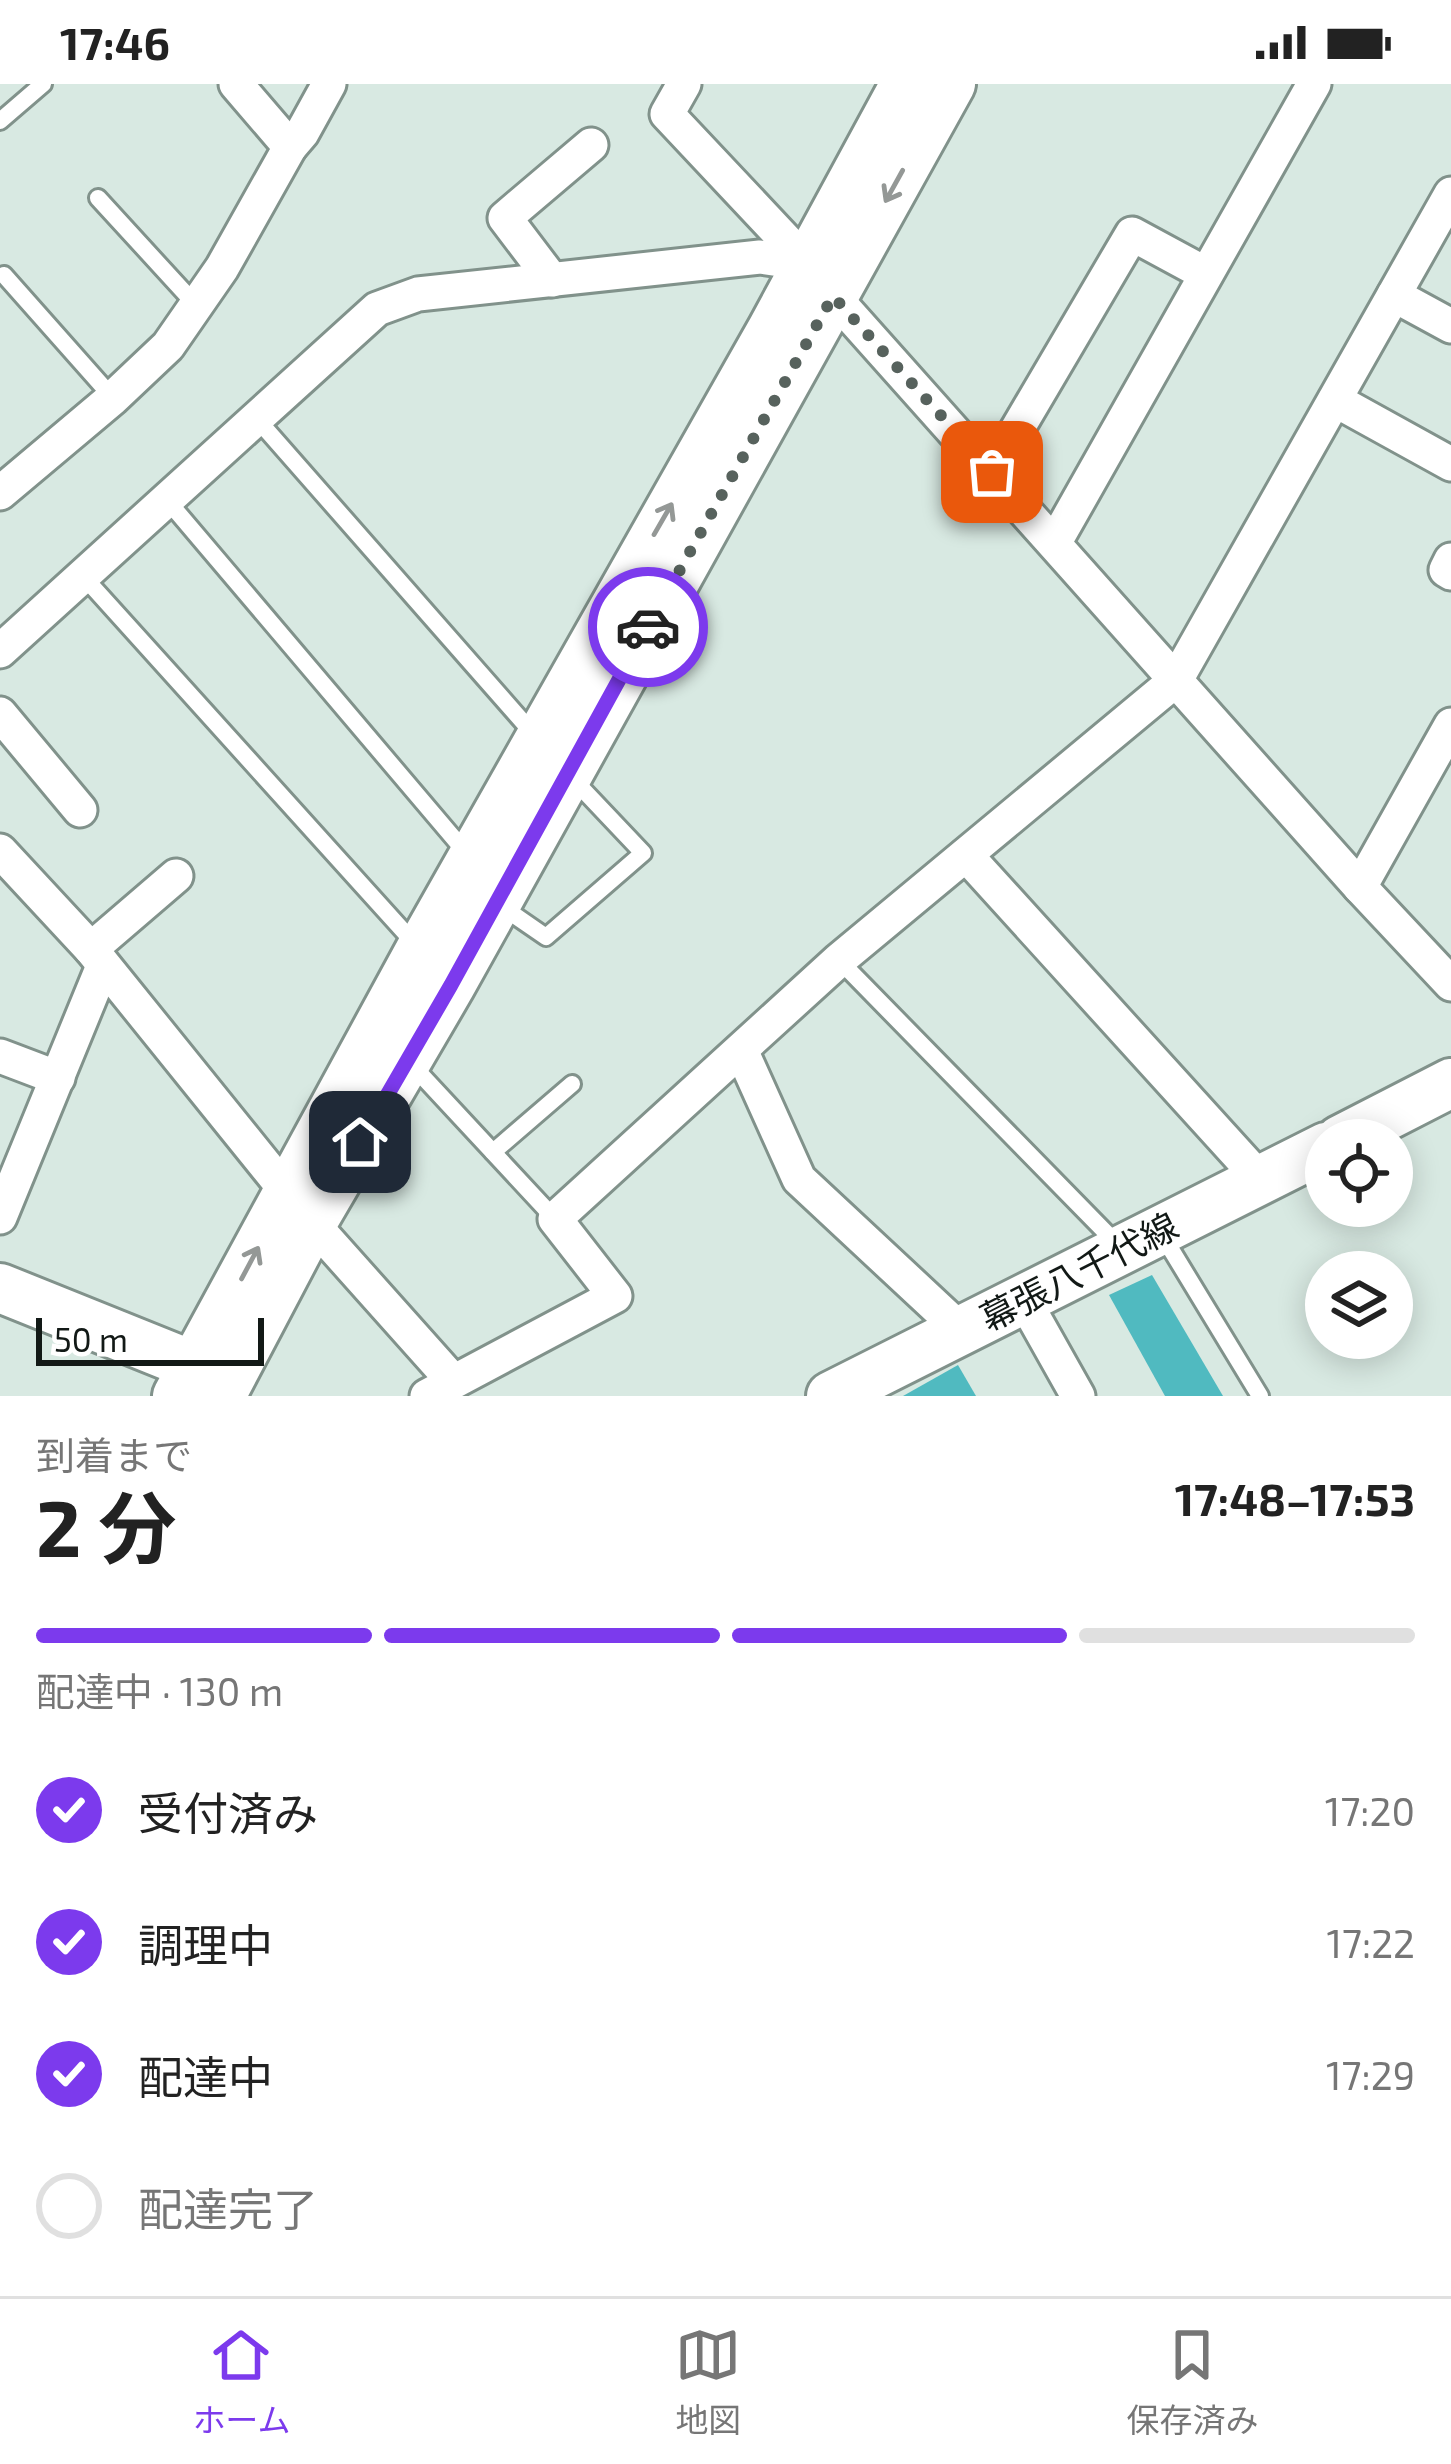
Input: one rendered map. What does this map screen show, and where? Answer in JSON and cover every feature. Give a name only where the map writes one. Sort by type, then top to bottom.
[{"type":"street","points":[[236,84],[290,147]]},
{"type":"street","points":[[0,493],[168,346],[222,268],[329,84]]},
{"type":"street","points":[[684,84],[667,114],[1360,887],[1448,970]]},
{"type":"street","points":[[820,280],[904,84]]},
{"type":"street","points":[[0,1288],[210,1388],[420,950],[472,860],[552,756],[820,280],[951,84]]},
{"type":"street","points":[[1055,542],[1314,84]]},
{"type":"street","points":[[552,280],[505,218],[591,145]]},
{"type":"street","points":[[0,851],[97,958],[440,1388],[615,1296],[555,1220],[839,960],[1176,680],[1451,194]]},
{"type":"street","points":[[992,472],[1132,234],[1206,274]]},
{"type":"street","points":[[0,651],[377,309],[418,294],[760,257],[820,280]]},
{"type":"street","points":[[1394,295],[1451,326]]},
{"type":"street","points":[[1335,400],[1451,464]]},
{"type":"street","points":[[1451,560],[1446,570],[1451,573]]},
{"type":"street","points":[[0,714],[80,810]]},
{"type":"street","points":[[1360,887],[1446,747]]},
{"type":"street","points":[[300,1208],[408,1060],[496,902],[552,756]]},
{"type":"street","points":[[966,855],[1262,1180]]},
{"type":"street","points":[[0,1217],[58,1078],[97,958],[176,876]]},
{"type":"street","points":[[741,1049],[799,1179],[962,1331]]},
{"type":"street","points":[[0,1056],[58,1078]]},
{"type":"street","points":[[1381,1119],[1451,1083]]},
{"type":"street","name":"幕張八千代線","points":[[831,1396],[1305,1158]]},
{"type":"street","points":[[1024,1300],[1078,1396]]},
{"type":"lane","points":[[0,121],[44,84]]},
{"type":"lane","points":[[98,198],[196,305]]},
{"type":"lane","points":[[4,275],[112,398]]},
{"type":"lane","points":[[257,418],[552,756],[643,853],[546,937],[496,902]]},
{"type":"lane","points":[[167,500],[472,860]]},
{"type":"lane","points":[[83,576],[420,950]]},
{"type":"lane","points":[[839,960],[1142,1240],[1260,1396]]},
{"type":"lane","points":[[408,1060],[555,1220]]},
{"type":"lane","points":[[493,1152],[572,1084]]},
{"type":"building","points":[[1152,1275],[1223,1396],[1165,1396],[1109,1295]]},
{"type":"building","points":[[958,1365],[976,1396],[903,1396]]},
{"type":"way so far","points":[[648,627],[833,296],[992,472]]},
{"type":"route","points":[[360,1142],[648,627]]}]
